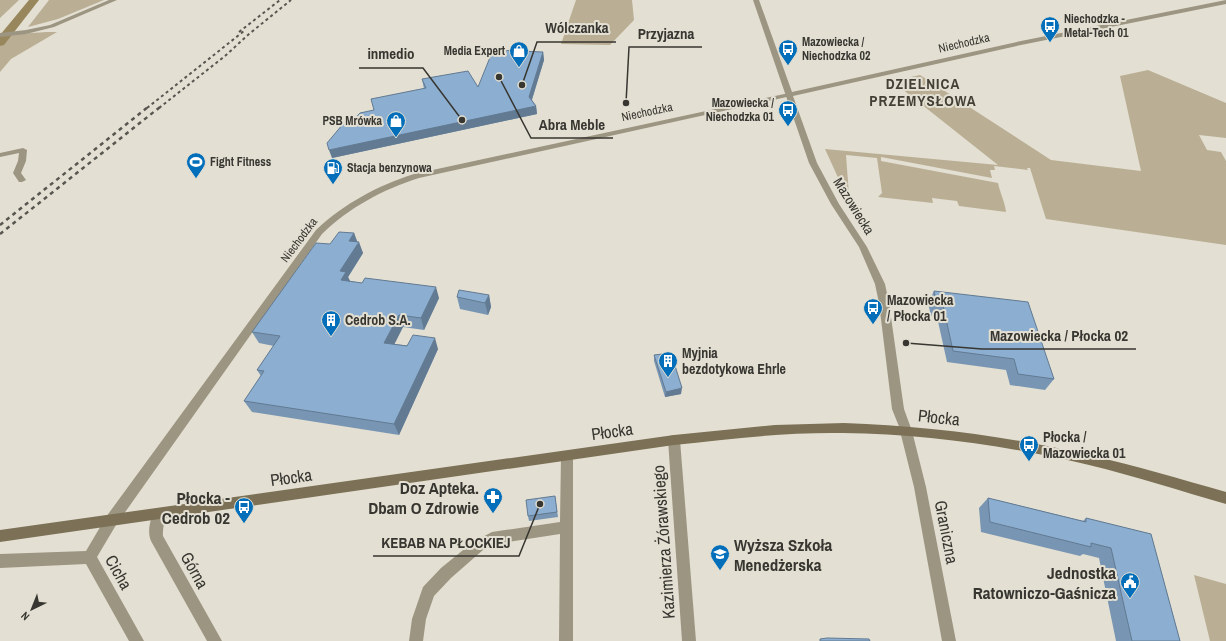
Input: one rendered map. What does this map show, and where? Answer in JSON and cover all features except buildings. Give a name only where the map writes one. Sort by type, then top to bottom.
[{"type":"main road","name":"Płocka","points":[[0,536],[674,440],[762,430],[802,428],[906,431],[951,436],[1029,448],[1089,460],[1226,498]]},
{"type":"street","points":[[0,35],[52,26],[114,0]]},
{"type":"street","name":"Mazowiecka","points":[[756,0],[816,170],[835,204],[863,247],[880,284],[884,303],[898,409],[906,431]]},
{"type":"street","name":"Niechodzka","points":[[111,521],[319,232],[340,212],[358,200],[395,183],[417,176],[1028,42],[1226,2]]},
{"type":"street","points":[[0,155],[23,150],[22,161],[17,173],[22,180]]},
{"type":"street","name":"Graniczna","points":[[906,431],[920,487],[949,641]]},
{"type":"street","name":"Kazimierza Żórawskiego","points":[[674,440],[689,641]]},
{"type":"street","points":[[566,641],[567,456]]},
{"type":"street","name":"Górna","points":[[159,514],[156,527],[156,537],[215,641]]},
{"type":"street","name":"Cicha","points":[[111,521],[90,557],[138,641]]},
{"type":"street","points":[[416,641],[419,619],[428,592],[446,573],[478,546],[492,538],[567,527]]},
{"type":"street","points":[[0,561],[90,557]]},
{"type":"shaded area","points":[[0,0],[19,0],[0,18]]},
{"type":"shaded area","points":[[49,0],[104,0],[58,19],[28,27]]},
{"type":"shaded area","points":[[576,0],[632,0],[634,20],[610,45],[561,44]]},
{"type":"shaded area","points":[[57,32],[11,59],[0,72],[0,35]]},
{"type":"shaded area","points":[[1148,70],[1226,103],[1226,138],[1199,135],[1207,150],[1221,152],[1226,161],[1226,245],[1046,219],[1030,168],[1027,168],[1028,170],[994,166],[995,170],[990,170],[992,178],[881,157],[881,161],[998,183],[1006,212],[959,206],[957,201],[932,198],[933,203],[878,197],[882,193],[877,158],[846,155],[849,195],[846,195],[825,149],[998,165],[892,81],[920,75],[1051,160],[1141,171],[1120,76]]},
{"type":"shaded area","points":[[1194,575],[1226,584],[1226,641],[1210,641]]},
{"type":"waterway","points":[[0,43],[34,0]]},
{"type":"railway","points":[[239,32],[280,0]]},
{"type":"railway","points":[[159,108],[225,56],[249,34],[291,0]]},
{"type":"railway","points":[[147,108],[244,31]]},
{"type":"railway","points":[[0,225],[148,107]]},
{"type":"railway","points":[[0,234],[160,107]]},
{"type":"place","name":"Niechodzka - Metal-Tech 01","points":[[1050,43]]},
{"type":"place","name":"Mazowiecka / Niechodzka 02","points":[[788,66]]},
{"type":"place","name":"Media Expert","points":[[519,68]]},
{"type":"place","name":"Abra Meble","points":[[499,77]]},
{"type":"place","name":"Wólczanka","points":[[522,85]]},
{"type":"place","name":"Przyjazna","points":[[626,103]]},
{"type":"place","name":"inmedio","points":[[462,120]]},
{"type":"place","name":"Mazowiecka / Niechodzka 01","points":[[788,127]]},
{"type":"place","name":"PSB Mrówka","points":[[396,138]]},
{"type":"place","name":"Fight Fitness","points":[[196,179]]},
{"type":"place","name":"Stacja benzynowa","points":[[333,185]]},
{"type":"place","name":"Mazowiecka / Płocka 01","points":[[873,325]]},
{"type":"place","name":"Cedrob S.A.","points":[[331,337]]},
{"type":"place","name":"Mazowiecka / Płocka 02","points":[[906,343]]},
{"type":"place","name":"Myjnia bezdotykowa Ehrle","points":[[668,378]]},
{"type":"place","name":"Płocka / Mazowiecka 01","points":[[1029,462]]},
{"type":"place","name":"KEBAB NA PŁOCKIEJ","points":[[540,504]]},
{"type":"place","name":"Doz Apteka. Dbam O Zdrowie","points":[[493,514]]},
{"type":"place","name":"Płocka - Cedrob 02","points":[[244,524]]},
{"type":"place","name":"Wyższa Szkoła Menedżerska","points":[[720,571]]},
{"type":"place","name":"Jednostka Ratowniczo-Gaśnicza","points":[[1130,599]]},
{"type":"district","name":"DZIELNICA PRZEMYSŁOWA","points":[[923,92]]}]
